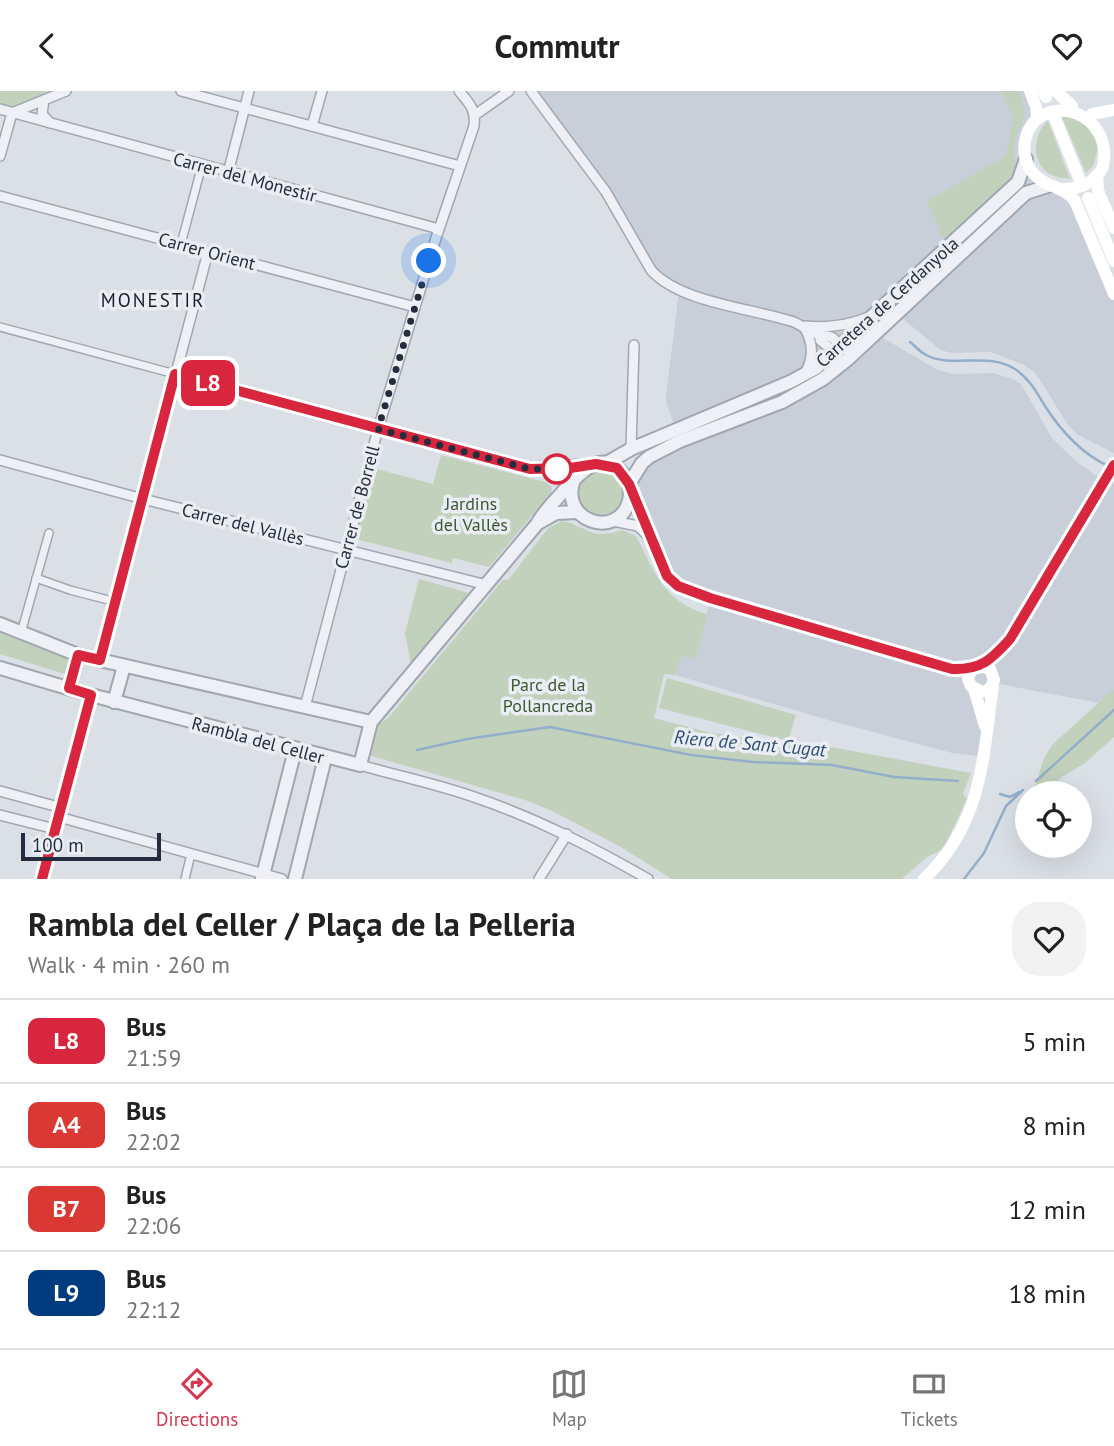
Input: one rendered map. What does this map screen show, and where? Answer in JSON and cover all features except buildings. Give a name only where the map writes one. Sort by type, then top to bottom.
[{"type":"main road","points":[[1030,91],[1037,117]]},
{"type":"main road","points":[[1048,93],[1092,114],[1109,134],[1107,155],[1097,176],[1098,191],[1114,228]]},
{"type":"main road","points":[[1073,106],[1054,107],[1037,117],[1026,135],[1026,159],[1035,176],[1048,186],[1064,190],[1079,188],[1097,176]]},
{"type":"main road","points":[[1092,114],[1114,110]]},
{"type":"main road","points":[[1054,116],[1079,178]]},
{"type":"main road","points":[[1064,190],[1075,201],[1114,294]]},
{"type":"main road","points":[[1088,198],[1114,261]]},
{"type":"main road","points":[[924,879],[954,843],[972,809],[983,772],[994,683],[1010,639],[1111,471]]},
{"type":"main road","points":[[986,732],[969,675],[1010,639]]},
{"type":"main road","points":[[978,667],[990,669],[994,683]]},
{"type":"main road","points":[[972,687],[986,691],[994,683]]},
{"type":"street","points":[[181,91],[460,166]]},
{"type":"street","points":[[228,173],[249,91]]},
{"type":"street","points":[[313,126],[322,91]]},
{"type":"street","points":[[459,91],[474,112],[509,91]]},
{"type":"street","points":[[531,91],[606,192],[651,270],[659,279],[687,293],[803,326],[820,335],[820,340],[832,350],[838,349],[837,361],[816,383]]},
{"type":"street","points":[[0,156],[12,113],[60,92]]},
{"type":"street","points":[[44,100],[42,114],[52,124]]},
{"type":"street","name":"Carrer del Monestir","points":[[0,110],[439,229]]},
{"type":"street","name":"Carrer de Borrell","points":[[305,707],[378,429],[460,166],[474,112]]},
{"type":"street","name":"Carretera de Cerdanyola","points":[[630,487],[642,463],[660,450],[782,402],[816,383],[848,359],[883,316],[1018,182],[1026,159]]},
{"type":"street","points":[[181,244],[201,166]]},
{"type":"street","name":"Carretera de Cerdanyola","points":[[605,464],[631,449],[804,375],[883,316],[1026,193],[1048,186]]},
{"type":"street","name":"Carrer Orient","points":[[0,196],[415,307]]},
{"type":"street","points":[[100,660],[208,251]]},
{"type":"street","points":[[803,326],[831,327],[883,316]]},
{"type":"street","points":[[803,326],[810,338],[812,352],[804,375]]},
{"type":"street","points":[[0,327],[530,469],[605,464],[617,468],[630,487],[667,576],[678,586],[941,668],[972,687]]},
{"type":"street","points":[[631,449],[634,345]]},
{"type":"street","name":"Carrer del Vallès","points":[[0,460],[143,499],[487,585]]},
{"type":"street","points":[[589,466],[575,477],[371,722],[360,765],[472,796],[567,834],[648,879]]},
{"type":"street","points":[[575,477],[570,495],[577,512]]},
{"type":"street","points":[[611,521],[626,508],[630,487]]},
{"type":"street","points":[[537,524],[556,513],[577,512],[593,522],[623,521],[638,526],[651,538]]},
{"type":"street","points":[[21,633],[49,533]]},
{"type":"street","points":[[36,578],[116,603]]},
{"type":"street","points":[[0,624],[78,655],[371,722]]},
{"type":"street","points":[[69,688],[78,655]]},
{"type":"street","points":[[114,702],[124,666]]},
{"type":"street","points":[[941,668],[978,667]]},
{"type":"street","name":"Rambla del Celler","points":[[0,668],[114,702],[360,765]]},
{"type":"street","points":[[42,879],[91,695]]},
{"type":"street","points":[[262,877],[295,750]]},
{"type":"street","points":[[295,879],[325,758]]},
{"type":"street","points":[[0,791],[60,813],[262,877],[282,879]]},
{"type":"street","points":[[0,815],[55,829]]},
{"type":"street","points":[[540,879],[567,834]]},
{"type":"street","points":[[185,879],[191,854]]},
{"type":"shaded area","points":[[531,91],[1030,91],[1036,107],[1030,126],[1028,166],[1064,189],[1114,294],[1114,453],[1078,435],[1067,424],[1035,373],[1024,365],[991,352],[951,353],[941,350],[903,319],[883,338],[938,370],[952,374],[993,373],[1013,379],[1021,384],[1052,438],[1078,463],[1097,476],[1114,480],[1114,689],[1099,703],[999,684],[994,680],[985,757],[952,753],[675,675],[682,655],[696,658],[710,599],[667,576],[630,490],[635,474],[680,441],[666,395],[679,290],[659,279],[624,219]]},
{"type":"green space","points":[[0,91],[47,91],[49,98],[12,113],[0,109]]},
{"type":"green space","points":[[1001,91],[1019,91],[1025,113],[1014,145],[1016,170],[949,238],[942,236],[927,201],[1006,156],[1013,118]]},
{"type":"green space","points":[[1073,115],[1082,118],[1099,145],[1093,166],[1086,173],[1062,117]]},
{"type":"green space","points":[[1048,121],[1070,179],[1050,174],[1039,161],[1037,140]]},
{"type":"green space","name":"Jardins del Vallès","points":[[441,455],[545,482],[552,487],[551,493],[489,567],[453,558],[452,563],[355,539],[373,468],[433,484]]},
{"type":"green space","points":[[601,469],[618,476],[625,493],[618,510],[601,517],[584,510],[577,493],[584,476]]},
{"type":"green space","name":"Parc de la Pollancreda","points":[[562,521],[589,532],[602,534],[622,530],[636,536],[655,573],[670,594],[692,609],[707,614],[696,658],[682,656],[675,675],[664,674],[654,718],[707,732],[768,741],[815,744],[971,773],[963,794],[967,799],[943,849],[927,857],[902,879],[672,879],[619,846],[528,801],[368,755],[375,726],[388,718],[503,580],[509,579],[548,528]]},
{"type":"green space","points":[[419,579],[469,593],[411,665],[405,633]]},
{"type":"green space","points":[[0,628],[72,660],[68,675],[0,654]]},
{"type":"green space","points":[[667,678],[796,715],[788,741],[659,708]]},
{"type":"green space","points":[[1114,689],[1114,737],[1085,763],[1058,781],[1037,781],[1044,758],[1052,745]]},
{"type":"waterway","points":[[910,342],[924,354],[936,359],[993,361],[1015,369],[1029,381],[1064,432],[1088,454],[1106,465]]},
{"type":"waterway","name":"Riera de Sant Cugat","points":[[1036,781],[1114,710]]},
{"type":"waterway","name":"Riera de Sant Cugat","points":[[417,750],[467,739],[550,727],[691,755],[753,762],[832,765],[894,777],[958,781]]},
{"type":"waterway","name":"Riera de Sant Cugat","points":[[1000,794],[1010,797],[1015,794]]},
{"type":"waterway","points":[[964,879],[984,853],[1006,806],[1015,798]]},
{"type":"bus line","name":"L8","points":[[42,879],[91,695],[69,688],[78,655],[100,660],[175,374],[530,469],[611,465],[626,478],[667,576],[678,586],[941,668],[980,666],[1010,639],[1114,465]]},
{"type":"district","name":"MONESTIR","points":[[153,300]]},
{"type":"route","points":[[429,261],[378,429],[530,469],[557,469]]}]
